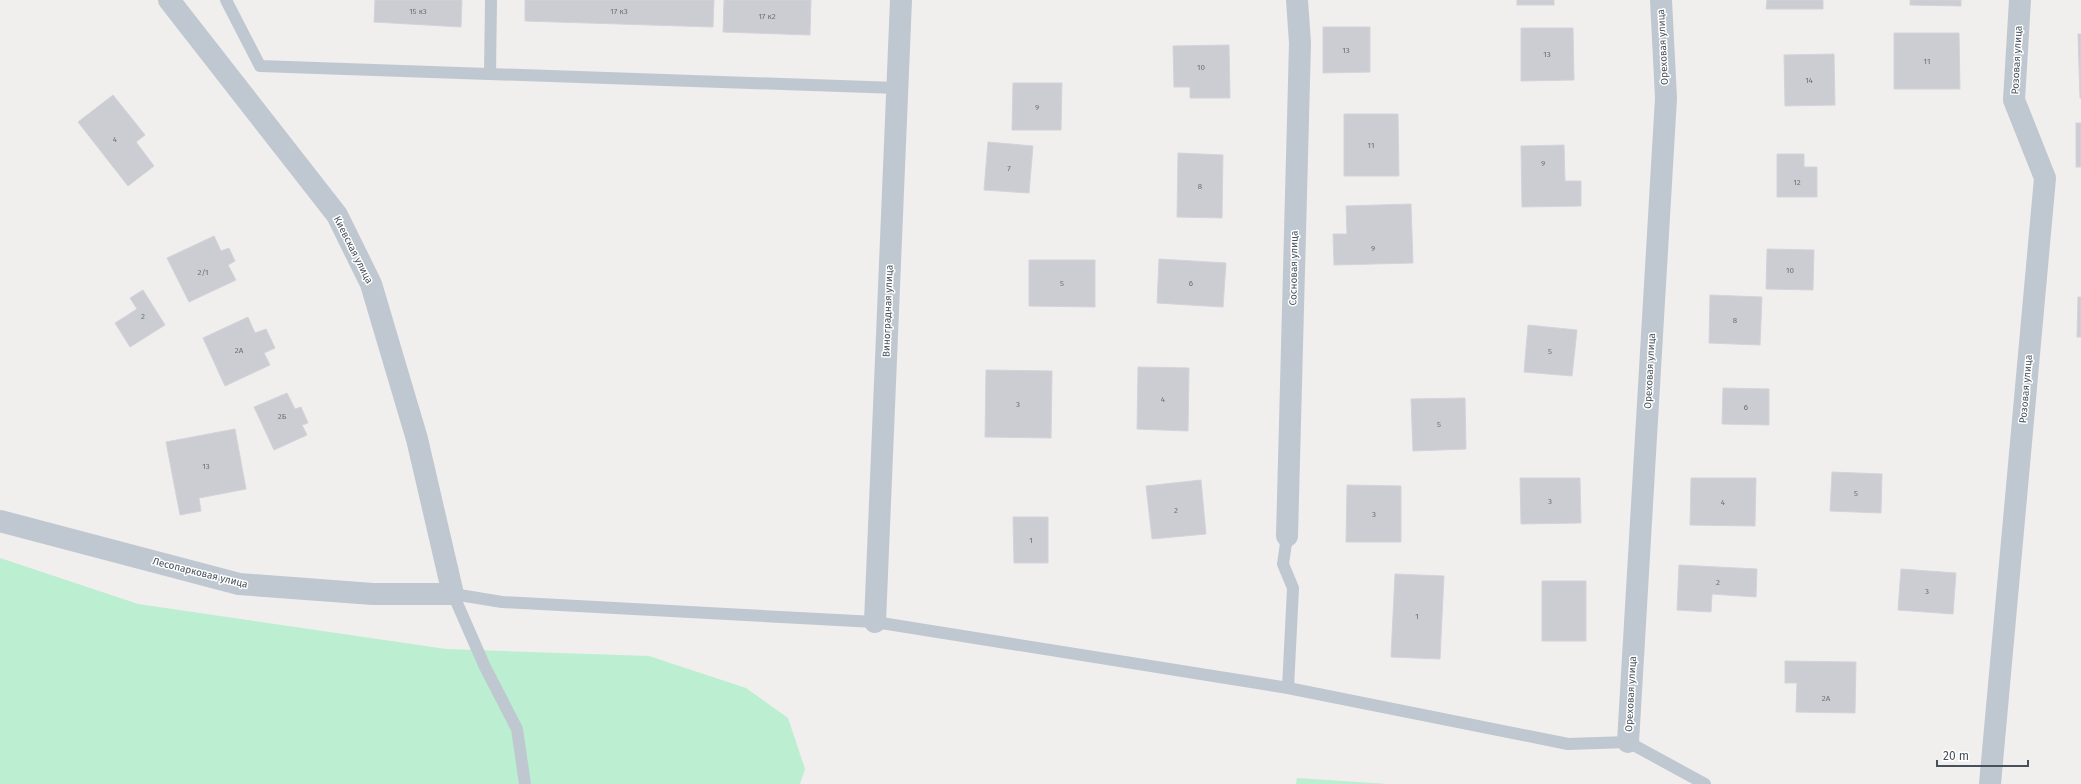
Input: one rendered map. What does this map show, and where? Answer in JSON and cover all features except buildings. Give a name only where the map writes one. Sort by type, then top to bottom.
[{"type":"street","name":"Киевская улица","points":[[169,0],[337,215],[371,284],[417,439],[453,594]]},
{"type":"street","name":"Виноградная улица","points":[[875,622],[901,0]]},
{"type":"street","name":"Сосновая улица","points":[[1287,536],[1300,43],[1297,0]]},
{"type":"street","name":"Ореховая улица","points":[[1628,742],[1666,98],[1661,0]]},
{"type":"street","name":"Розовая улица","points":[[1990,784],[2045,178],[2014,100],[2020,0]]},
{"type":"street","name":"Лесопарковая улица","points":[[0,521],[239,584],[373,594],[453,594]]},
{"type":"lane","points":[[226,0],[260,66],[897,88]]},
{"type":"lane","points":[[490,74],[491,0]]},
{"type":"lane","points":[[1287,536],[1283,564],[1293,588],[1288,688]]},
{"type":"lane","points":[[453,594],[502,602],[875,622],[1288,688],[1568,744],[1628,742],[1705,784]]},
{"type":"lane","points":[[453,594],[485,667],[517,728],[525,784]]},
{"type":"green space","points":[[0,558],[138,604],[446,649],[649,656],[746,688],[788,718],[805,769],[800,784],[0,784]]},
{"type":"green space","points":[[1297,778],[1388,784],[1296,784]]}]
